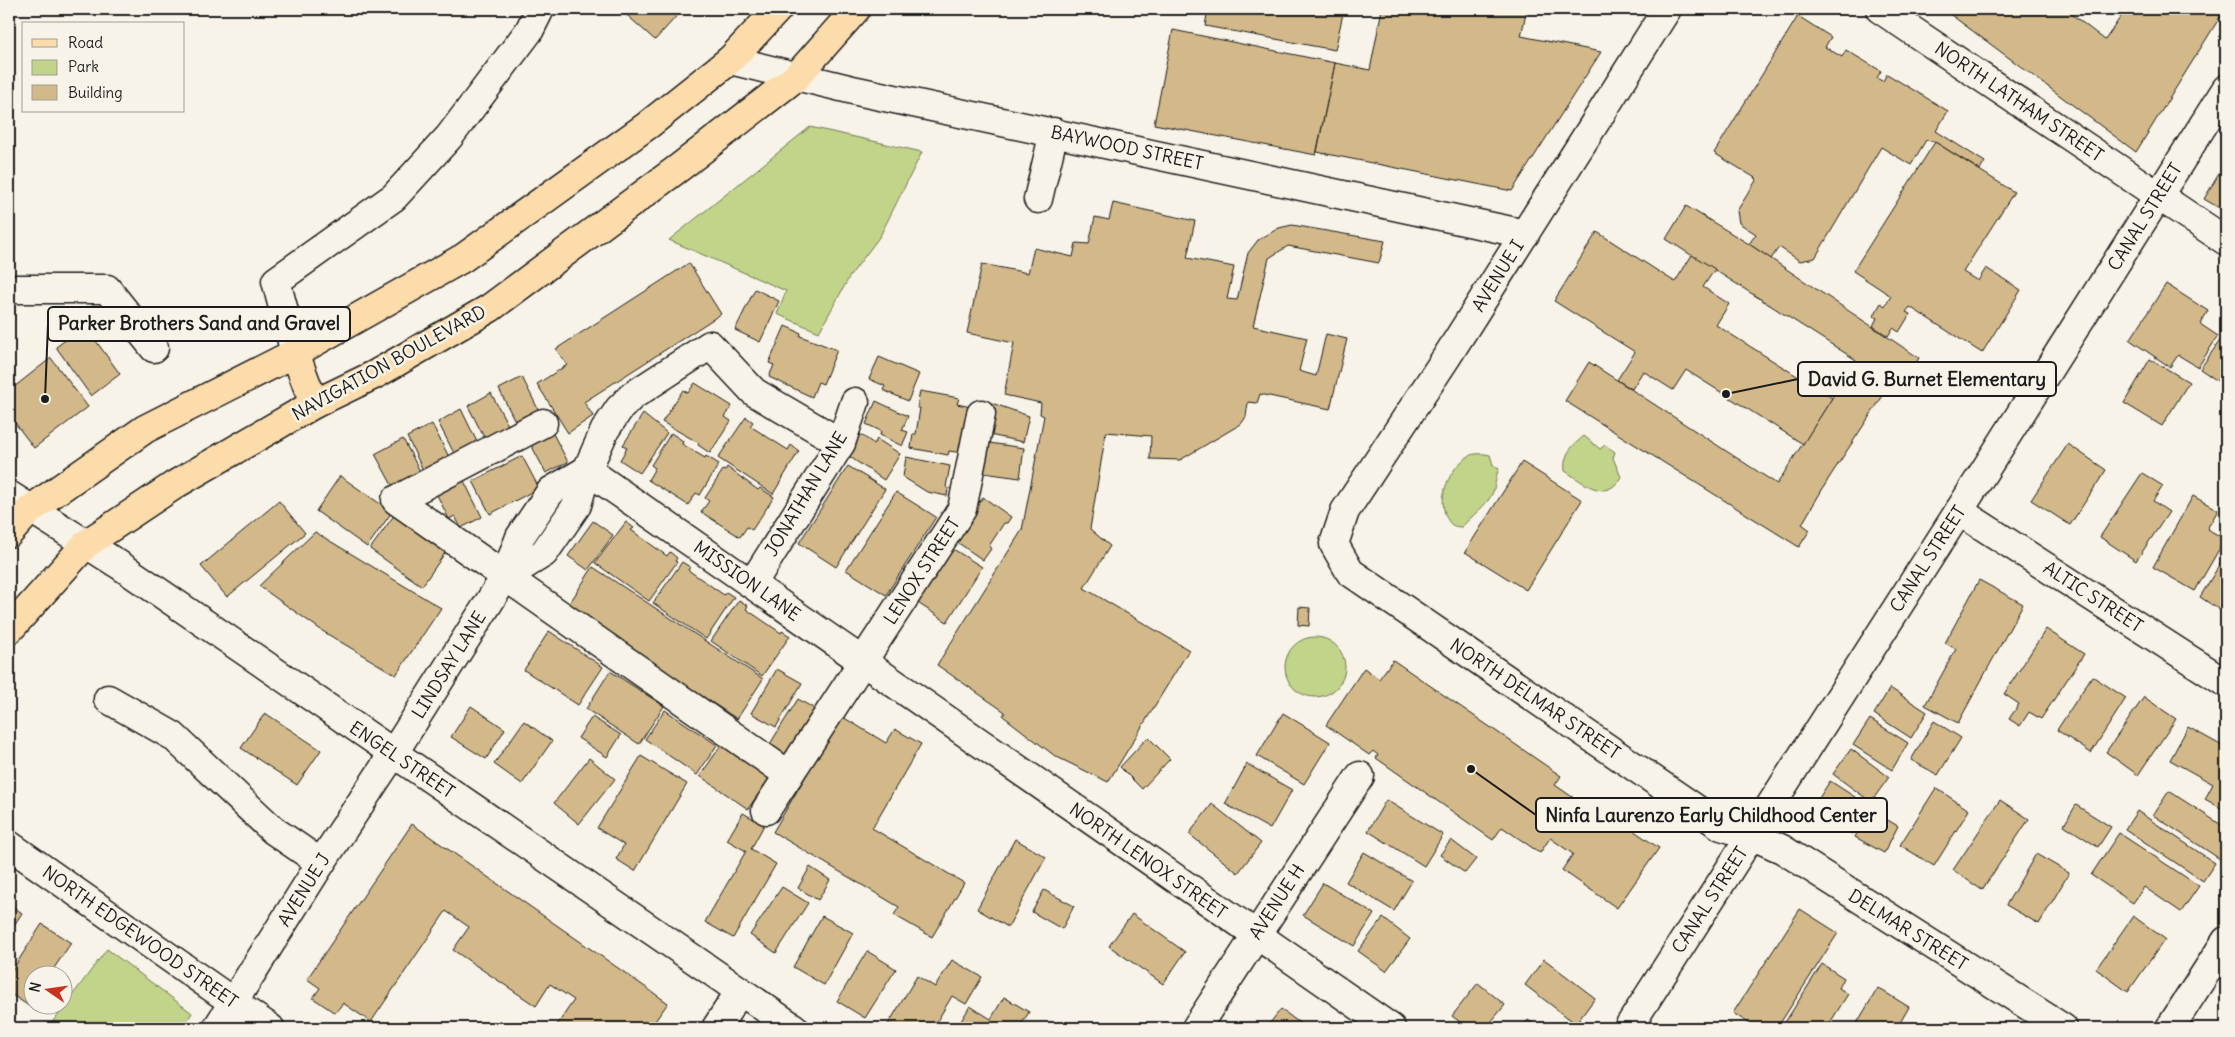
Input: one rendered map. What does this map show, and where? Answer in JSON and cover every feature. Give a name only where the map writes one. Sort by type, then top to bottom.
[{"type":"main road","points":[[9,533],[20,502],[145,429],[295,352],[463,258],[648,125],[730,60],[778,9]]},
{"type":"main road","name":"NAVIGATION BOULEVARD","points":[[9,630],[86,544],[176,484],[314,404],[376,374],[490,308],[680,167],[796,77],[856,9]]},
{"type":"main road","points":[[295,352],[314,404]]},
{"type":"street","points":[[295,352],[276,281],[394,197],[449,137],[529,31],[540,9]]},
{"type":"street","name":"AVENUE I","points":[[1334,544],[1345,511],[1446,358],[1667,9]]},
{"type":"street","name":"NORTH LATHAM STREET","points":[[1880,9],[2226,241]]},
{"type":"street","name":"BAYWOOD STREET","points":[[730,60],[796,77],[1525,234]]},
{"type":"street","name":"CANAL STREET","points":[[1628,1028],[1959,512],[2226,88]]},
{"type":"street","points":[[1038,198],[1054,132]]},
{"type":"street","points":[[9,289],[108,289],[154,348]]},
{"type":"street","name":"LINDSAY LANE","points":[[393,754],[505,577],[544,553],[576,505],[587,470],[605,430],[632,396],[710,345],[754,392],[842,443]]},
{"type":"street","name":"JONATHAN LANE","points":[[752,584],[842,443],[855,402]]},
{"type":"street","name":"LENOX STREET","points":[[862,663],[962,509],[981,414]]},
{"type":"street","points":[[543,423],[396,500],[789,775]]},
{"type":"street","name":"MISSION LANE","points":[[587,470],[906,692]]},
{"type":"street","name":"ENGEL STREET","points":[[20,502],[86,544],[794,1028]]},
{"type":"street","name":"ALTIC STREET","points":[[1959,512],[2226,683]]},
{"type":"street","name":"NORTH DELMAR STREET","points":[[1334,544],[1350,572],[1721,826],[1751,835]]},
{"type":"street","points":[[766,810],[862,663]]},
{"type":"street","name":"NORTH LENOX STREET","points":[[906,692],[1255,936],[1391,1028]]},
{"type":"street","points":[[108,699],[173,736],[273,830],[320,863]]},
{"type":"street","name":"AVENUE J","points":[[217,1028],[320,863],[393,754]]},
{"type":"street","name":"AVENUE H","points":[[1196,1028],[1360,776]]},
{"type":"street","name":"DELMAR STREET","points":[[1751,835],[1782,850],[2063,1028]]},
{"type":"street","name":"NORTH EDGEWOOD STREET","points":[[9,845],[270,1028]]},
{"type":"street","points":[[2170,1028],[2226,941]]},
{"type":"street","points":[[716,1028],[740,992]]},
{"type":"green space","points":[[810,127],[922,152],[880,236],[850,276],[819,332],[777,314],[786,291],[669,240]]},
{"type":"green space","points":[[1584,436],[1600,449],[1605,445],[1615,452],[1613,458],[1621,477],[1615,485],[1608,489],[1594,488],[1565,471],[1565,460],[1569,451]]},
{"type":"green space","points":[[1472,454],[1490,455],[1493,465],[1499,469],[1491,497],[1462,527],[1455,526],[1448,520],[1444,510],[1444,492],[1447,484],[1451,475],[1462,461]]},
{"type":"green space","points":[[1309,637],[1321,637],[1332,642],[1340,650],[1345,661],[1343,679],[1332,692],[1321,697],[1309,697],[1298,692],[1290,684],[1285,673],[1285,661],[1290,650],[1298,642]]},
{"type":"green space","points":[[107,949],[192,1013],[182,1028],[48,1028],[58,1014],[72,1014],[72,996]]},
{"type":"building","points":[[620,9],[683,9],[655,40]]},
{"type":"building","points":[[1208,9],[1344,9],[1335,50],[1205,26]]},
{"type":"building","points":[[1382,9],[1527,9],[1521,36],[1601,52],[1512,191],[1317,152],[1335,63],[1370,70]]},
{"type":"building","points":[[1943,9],[2072,9],[2070,13],[2105,40],[2126,9],[2225,9],[2136,152]]},
{"type":"building","points":[[1798,16],[1831,37],[1825,47],[1842,57],[1846,50],[1881,71],[1877,78],[1880,80],[1883,81],[1887,74],[1948,111],[1936,131],[1985,162],[1980,170],[1935,142],[1926,140],[1911,165],[1881,147],[1815,258],[1800,261],[1779,247],[1771,259],[1749,244],[1756,234],[1739,223],[1737,211],[1757,179],[1714,153]]},
{"type":"building","points":[[1173,30],[1335,63],[1316,155],[1154,124]]},
{"type":"building","points":[[1935,142],[2014,192],[1963,272],[1978,281],[1986,268],[2021,290],[1982,353],[1910,307],[1906,312],[1910,314],[1899,332],[1893,328],[1888,336],[1873,326],[1877,318],[1874,316],[1881,303],[1885,306],[1891,296],[1853,271]]},
{"type":"building","points":[[2226,162],[2226,212],[2204,199]]},
{"type":"building","points":[[1113,203],[1195,221],[1187,258],[1234,267],[1227,299],[1237,300],[1248,253],[1258,240],[1279,228],[1292,225],[1385,241],[1379,263],[1288,246],[1269,258],[1253,326],[1307,338],[1299,371],[1316,376],[1326,334],[1347,339],[1330,409],[1260,394],[1257,403],[1248,402],[1246,417],[1241,424],[1180,460],[1150,459],[1151,436],[1106,432],[1090,529],[1110,546],[1084,588],[1189,650],[1108,782],[1055,756],[1003,716],[1005,712],[937,665],[1022,530],[1044,416],[1040,414],[1041,403],[1004,395],[1014,343],[967,333],[982,264],[1028,273],[1034,248],[1073,257],[1076,243],[1089,244],[1095,217],[1109,220]]},
{"type":"building","points":[[1686,206],[1749,244],[1919,358],[1899,390],[1890,385],[1829,478],[1802,524],[1810,530],[1799,547],[1565,401],[1589,362],[1777,484],[1856,360],[1666,239]]},
{"type":"building","points":[[1597,232],[1675,282],[1692,255],[1715,269],[1703,287],[1729,304],[1716,325],[1832,398],[1803,444],[1686,370],[1673,390],[1643,371],[1632,389],[1617,380],[1635,352],[1554,301]]},
{"type":"building","points":[[689,263],[721,314],[584,402],[593,416],[568,433],[537,384],[567,365],[556,349]]},
{"type":"building","points":[[2166,284],[2208,311],[2200,324],[2218,336],[2198,367],[2178,355],[2170,367],[2130,340]]},
{"type":"building","points":[[755,289],[779,301],[760,342],[735,330]]},
{"type":"building","points":[[85,326],[120,374],[91,396],[56,347]]},
{"type":"building","points":[[785,326],[801,333],[800,336],[837,350],[823,384],[818,382],[812,397],[769,377],[774,365],[769,363]]},
{"type":"building","points":[[2226,332],[2226,384],[2225,386],[2200,369]]},
{"type":"building","points":[[879,357],[919,374],[908,401],[883,390],[885,386],[869,379]]},
{"type":"building","points":[[51,358],[88,407],[34,448],[9,415],[9,391]]},
{"type":"building","points":[[2150,359],[2189,382],[2162,426],[2124,403]]},
{"type":"building","points":[[522,377],[539,411],[516,423],[499,389]]},
{"type":"building","points":[[695,383],[732,406],[725,417],[731,421],[710,453],[698,445],[699,443],[662,422],[683,390],[688,393]]},
{"type":"building","points":[[920,391],[959,398],[957,404],[971,407],[963,453],[949,451],[948,455],[911,448],[913,434],[916,434],[920,408],[917,408]]},
{"type":"building","points":[[491,393],[509,427],[485,439],[468,406]]},
{"type":"building","points":[[983,400],[1029,416],[1023,442],[980,433]]},
{"type":"building","points":[[876,401],[908,416],[902,430],[908,432],[902,446],[880,435],[881,431],[866,424]]},
{"type":"building","points":[[461,409],[478,444],[455,455],[438,422]]},
{"type":"building","points":[[643,414],[667,433],[640,473],[620,460],[627,448],[623,445]]},
{"type":"building","points":[[746,417],[753,422],[750,426],[788,450],[791,445],[799,451],[773,494],[718,458]]},
{"type":"building","points":[[432,424],[450,459],[424,472],[407,437]]},
{"type":"building","points":[[551,430],[568,462],[546,473],[529,441]]},
{"type":"building","points":[[671,433],[683,441],[682,444],[719,464],[700,495],[696,493],[688,505],[648,480],[655,468],[651,465]]},
{"type":"building","points":[[860,434],[874,444],[877,439],[900,454],[884,480],[847,455]]},
{"type":"building","points":[[403,439],[421,473],[393,487],[375,454]]},
{"type":"building","points":[[989,443],[1024,448],[1020,478],[984,473]]},
{"type":"building","points":[[2068,444],[2106,470],[2070,525],[2031,500]]},
{"type":"building","points":[[522,456],[539,488],[490,514],[473,481]]},
{"type":"building","points":[[906,457],[950,466],[946,487],[948,488],[947,496],[927,492],[903,477]]},
{"type":"building","points":[[1522,462],[1582,500],[1526,590],[1465,552]]},
{"type":"building","points":[[848,466],[885,489],[836,567],[799,543]]},
{"type":"building","points":[[727,467],[758,490],[760,488],[774,497],[752,530],[747,527],[740,537],[701,512],[709,501],[705,498],[723,470],[725,471]]},
{"type":"building","points":[[460,473],[482,517],[461,528],[455,516],[449,519],[433,487]]},
{"type":"building","points":[[2142,473],[2163,486],[2153,501],[2169,512],[2136,561],[2100,537]]},
{"type":"building","points":[[340,476],[392,512],[367,547],[316,511]]},
{"type":"building","points":[[896,492],[936,517],[886,595],[846,570]]},
{"type":"building","points":[[2193,496],[2218,510],[2207,529],[2225,539],[2195,591],[2153,567]]},
{"type":"building","points":[[983,497],[1011,517],[1007,523],[1004,523],[989,546],[991,549],[983,560],[954,540]]},
{"type":"building","points":[[279,501],[305,533],[227,597],[201,566]]},
{"type":"building","points":[[395,514],[447,550],[422,586],[370,549]]},
{"type":"building","points":[[593,521],[613,535],[588,570],[568,556]]},
{"type":"building","points":[[626,522],[634,528],[631,530],[667,556],[670,552],[677,558],[675,561],[677,562],[649,601],[595,563]]},
{"type":"building","points":[[315,532],[441,608],[396,675],[324,632],[259,586]]},
{"type":"building","points":[[945,544],[982,567],[947,622],[910,598]]},
{"type":"building","points":[[2226,554],[2226,614],[2200,597]]},
{"type":"building","points":[[682,562],[690,567],[688,570],[724,595],[726,592],[734,597],[706,639],[653,603]]},
{"type":"building","points":[[593,567],[763,679],[737,719],[567,607]]},
{"type":"building","points":[[1979,580],[2023,604],[1958,723],[1925,705],[1956,649],[1945,643]]},
{"type":"building","points":[[739,600],[748,606],[746,609],[781,633],[782,631],[790,636],[762,676],[711,641]]},
{"type":"building","points":[[1299,607],[1310,608],[1309,626],[1298,625]]},
{"type":"building","points":[[2046,629],[2084,654],[2041,719],[2029,712],[2020,726],[2009,719],[2019,704],[2004,694]]},
{"type":"building","points":[[549,631],[603,667],[578,705],[524,670]]},
{"type":"building","points":[[1393,660],[1561,776],[1555,785],[1604,819],[1608,813],[1659,848],[1617,908],[1562,870],[1573,854],[1550,838],[1540,853],[1502,827],[1493,840],[1376,758],[1378,755],[1373,751],[1369,755],[1326,725],[1364,668],[1379,679]]},
{"type":"building","points":[[777,669],[802,683],[776,727],[751,713]]},
{"type":"building","points":[[610,671],[664,706],[639,744],[586,709]]},
{"type":"building","points":[[2092,676],[2126,698],[2091,753],[2057,730]]},
{"type":"building","points":[[1890,688],[1927,712],[1911,738],[1874,714]]},
{"type":"building","points":[[2144,697],[2176,719],[2138,775],[2106,752]]},
{"type":"building","points":[[798,699],[818,711],[785,765],[765,752]]},
{"type":"building","points":[[471,706],[505,729],[486,759],[451,737]]},
{"type":"building","points":[[665,710],[717,745],[697,775],[645,739]]},
{"type":"building","points":[[265,713],[321,750],[297,785],[241,748]]},
{"type":"building","points":[[1283,713],[1330,742],[1304,784],[1257,756]]},
{"type":"building","points":[[841,716],[886,743],[895,729],[921,744],[872,828],[964,883],[932,937],[894,915],[899,907],[773,832]]},
{"type":"building","points":[[592,717],[621,735],[607,757],[578,738]]},
{"type":"building","points":[[1870,719],[1908,743],[1892,770],[1853,745]]},
{"type":"building","points":[[524,721],[552,741],[522,784],[494,764]]},
{"type":"building","points":[[1934,721],[1961,738],[1938,775],[1911,760]]},
{"type":"building","points":[[2188,727],[2226,748],[2226,811],[2205,799],[2213,784],[2170,760]]},
{"type":"building","points":[[1148,737],[1170,759],[1142,789],[1120,767]]},
{"type":"building","points":[[722,744],[770,777],[748,809],[700,776]]},
{"type":"building","points":[[1851,749],[1889,777],[1871,802],[1833,774]]},
{"type":"building","points":[[641,756],[687,784],[635,871],[616,859],[624,845],[597,828]]},
{"type":"building","points":[[589,758],[615,779],[579,824],[554,803]]},
{"type":"building","points":[[1247,764],[1292,790],[1270,829],[1225,804]]},
{"type":"building","points":[[1830,781],[1869,806],[1852,834],[1812,809]]},
{"type":"building","points":[[1936,788],[1969,810],[1934,866],[1900,845]]},
{"type":"building","points":[[2169,791],[2226,828],[2226,855],[2223,861],[2153,815]]},
{"type":"building","points":[[1386,800],[1443,835],[1424,866],[1368,831]]},
{"type":"building","points":[[2000,800],[2029,819],[1982,890],[1953,870]]},
{"type":"building","points":[[1212,804],[1261,843],[1238,873],[1189,834]]},
{"type":"building","points":[[2076,805],[2111,827],[2098,847],[2064,825]]},
{"type":"building","points":[[1870,810],[1898,826],[1884,853],[1855,837]]},
{"type":"building","points":[[2137,811],[2215,863],[2203,881],[2125,829]]},
{"type":"building","points":[[743,813],[764,825],[751,849],[776,864],[733,938],[705,922],[746,851],[727,840]]},
{"type":"building","points":[[412,824],[668,1003],[650,1028],[555,1028],[574,1000],[550,984],[536,1006],[453,950],[469,927],[446,911],[371,1022],[343,1003],[335,1013],[313,998],[320,988],[307,979]]},
{"type":"building","points":[[2119,833],[2199,886],[2181,912],[2144,887],[2133,903],[2091,875]]},
{"type":"building","points":[[1015,839],[1046,857],[1008,927],[977,909]]},
{"type":"building","points":[[1451,840],[1476,859],[1465,873],[1440,855]]},
{"type":"building","points":[[1364,852],[1412,881],[1394,911],[1346,882]]},
{"type":"building","points":[[2036,854],[2069,873],[2039,924],[2006,905]]},
{"type":"building","points":[[810,867],[830,880],[818,900],[798,888]]},
{"type":"building","points":[[1323,883],[1374,914],[1354,946],[1303,915]]},
{"type":"building","points":[[782,887],[808,903],[776,953],[750,935]]},
{"type":"building","points":[[1044,890],[1074,906],[1062,929],[1032,912]]},
{"type":"building","points":[[9,904],[22,913],[9,933]]},
{"type":"building","points":[[1800,909],[1838,933],[1777,1028],[1756,1028],[1733,1013]]},
{"type":"building","points":[[1132,914],[1185,952],[1163,984],[1109,946]]},
{"type":"building","points":[[822,916],[853,933],[824,985],[793,967]]},
{"type":"building","points":[[2133,916],[2165,939],[2128,992],[2096,969]]},
{"type":"building","points":[[1383,918],[1410,939],[1386,971],[1358,951]]},
{"type":"building","points":[[42,924],[71,943],[57,964],[22,964],[22,1001],[9,993],[9,975]]},
{"type":"building","points":[[867,951],[896,969],[865,1018],[837,1001]]},
{"type":"building","points":[[1544,959],[1595,998],[1576,1024],[1525,985]]},
{"type":"building","points":[[952,960],[982,977],[966,1004],[952,996],[933,1028],[886,1028],[917,976],[935,987]]},
{"type":"building","points":[[1822,964],[1844,978],[1839,988],[1848,994],[1828,1026],[1832,1028],[1791,1028],[1784,1024]]},
{"type":"building","points":[[1478,983],[1505,1005],[1486,1028],[1468,1028],[1452,1016]]},
{"type":"building","points":[[1878,988],[1909,1007],[1897,1028],[1854,1028]]},
{"type":"building","points":[[1004,997],[1029,1012],[1019,1028],[957,1028],[970,1006],[991,1019]]},
{"type":"building","points":[[1281,1009],[1306,1028],[1266,1028]]},
{"type":"building","points":[[1528,1020],[1540,1028],[1522,1028]]},
{"type":"building","points":[[1729,1023],[1738,1028],[1726,1028]]},
{"type":"place","name":"David G. Burnet Elementary","points":[[1726,394]]},
{"type":"place","name":"Parker Brothers Sand and Gravel","points":[[45,399]]},
{"type":"place","name":"Ninfa Laurenzo Early Childhood Center","points":[[1471,769]]}]
